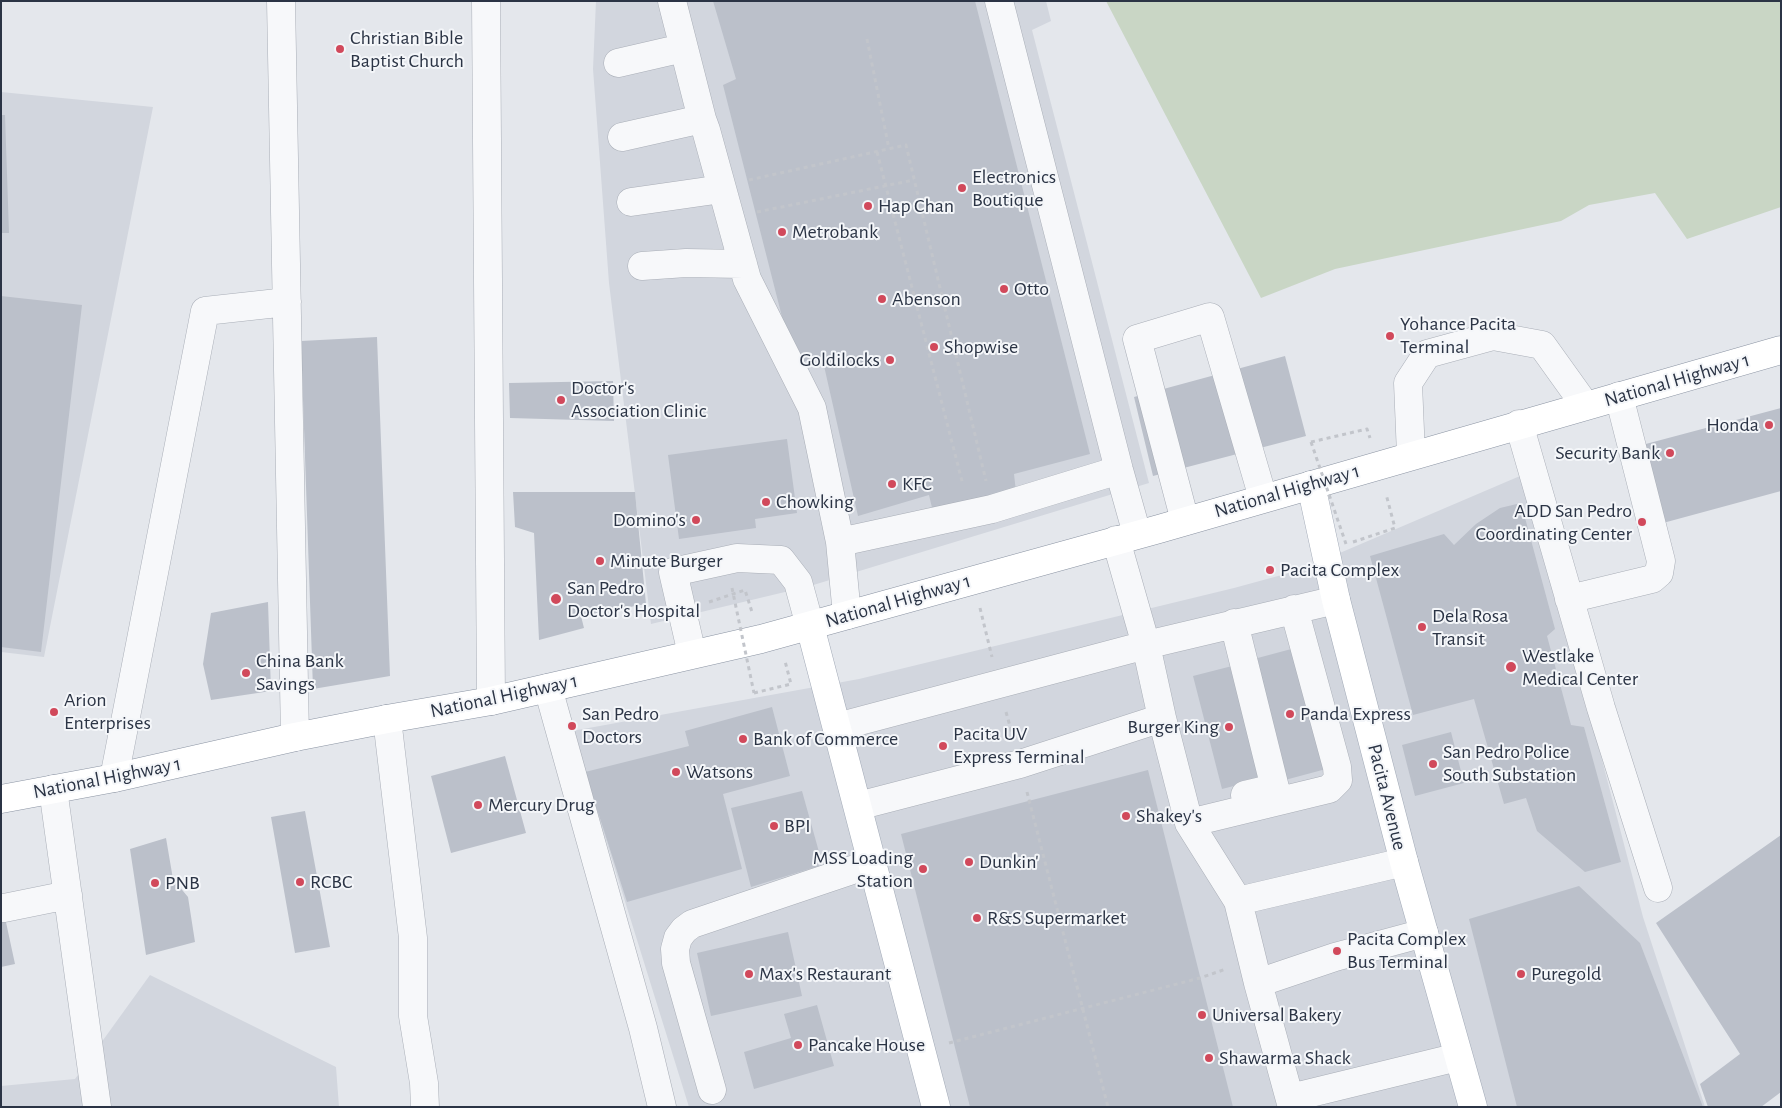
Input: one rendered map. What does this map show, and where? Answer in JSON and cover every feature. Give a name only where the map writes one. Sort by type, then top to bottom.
[{"type":"main road","name":"National Highway 1","points":[[1,799],[114,778],[387,718],[491,701],[779,634],[1185,521],[1781,350]]},
{"type":"main road","name":"Pacita Avenue","points":[[1310,485],[1336,600],[1404,862],[1473,1107]]},
{"type":"main road","points":[[810,626],[936,1107]]},
{"type":"street","points":[[281,1],[295,737]]},
{"type":"street","points":[[486,1],[491,701]]},
{"type":"street","points":[[672,1],[702,119],[747,279],[812,408],[840,542],[847,615]]},
{"type":"street","points":[[999,1],[1119,470],[1126,537],[1146,645],[1187,816],[1238,901],[1291,1102],[1458,1057]]},
{"type":"street","points":[[618,64],[683,48]]},
{"type":"street","points":[[622,137],[702,119]]},
{"type":"street","points":[[631,202],[722,189]]},
{"type":"street","points":[[642,266],[743,264]]},
{"type":"street","points":[[114,778],[205,312],[287,302]]},
{"type":"street","points":[[1185,521],[1137,339],[1210,317],[1262,498]]},
{"type":"street","points":[[1411,455],[1408,383],[1427,354],[1493,336],[1542,345],[1585,405]]},
{"type":"street","points":[[1569,599],[1652,579],[1659,573],[1661,561],[1619,396]]},
{"type":"street","points":[[1519,424],[1600,708],[1658,888]]},
{"type":"street","points":[[840,542],[981,511],[1119,470]]},
{"type":"street","points":[[692,654],[673,572],[737,558],[780,560],[798,582],[810,626]]},
{"type":"street","points":[[837,727],[1146,645],[1336,600]]},
{"type":"street","points":[[1187,816],[1329,789],[1338,780],[1337,767],[1294,609]]},
{"type":"street","points":[[1187,816],[1275,788],[1234,623]]},
{"type":"street","points":[[548,688],[644,1028],[662,1107]]},
{"type":"street","points":[[387,718],[413,938],[413,1016],[424,1083],[425,1107]]},
{"type":"street","points":[[858,806],[1020,764],[1162,718]]},
{"type":"street","points":[[53,789],[97,1107]]},
{"type":"street","points":[[1238,901],[1404,862]]},
{"type":"street","points":[[712,1090],[676,963],[675,949],[678,938],[692,924],[873,864]]},
{"type":"street","points":[[4,908],[68,894]]},
{"type":"street","points":[[1255,971],[1335,957],[1424,933]]},
{"type":"path","points":[[868,38],[889,149]]},
{"type":"path","points":[[722,189],[747,180],[906,145],[981,511]]},
{"type":"path","points":[[877,152],[981,511]]},
{"type":"path","points":[[731,220],[755,213],[914,180]]},
{"type":"path","points":[[1368,429],[1311,442],[1346,544],[1395,528],[1378,465]]},
{"type":"path","points":[[973,580],[1108,1107]]},
{"type":"path","points":[[732,588],[754,692],[791,684],[779,634]]},
{"type":"path","points":[[704,604],[746,590]]},
{"type":"path","points":[[922,1049],[1200,978],[1255,971]]},
{"type":"shaded area","name":"Shopwise","points":[[596,1],[1046,1],[1051,21],[1032,30],[1149,483],[810,586],[651,624],[609,283],[593,69]]},
{"type":"shaded area","points":[[1,92],[153,107],[44,657],[1,652]]},
{"type":"shaded area","name":"Pacita Complex","points":[[1527,473],[1643,917],[1705,1107],[689,1107],[572,731],[859,679],[1234,588],[1300,570]]},
{"type":"shaded area","points":[[150,975],[336,1067],[339,1107],[1,1107],[1,1086],[75,1079]]},
{"type":"green space","points":[[1106,1],[1781,1],[1781,207],[1687,239],[1655,193],[1589,205],[1561,221],[1335,269],[1261,298]]},
{"type":"building","points":[[713,1],[975,1],[1090,454],[1014,474],[1016,492],[933,512],[929,495],[858,516],[822,357],[794,364],[723,85],[736,79]]},
{"type":"building","points":[[1,115],[5,115],[9,233],[1,233]]},
{"type":"building","points":[[1,296],[82,305],[41,652],[1,647]]},
{"type":"building","points":[[377,337],[390,676],[313,689],[301,341]]},
{"type":"building","points":[[1285,356],[1306,436],[1153,476],[1134,397]]},
{"type":"building","name":"Doctor's Association Clinic","points":[[613,381],[614,421],[510,418],[509,383]]},
{"type":"building","points":[[1781,408],[1781,491],[1663,523],[1642,445]]},
{"type":"building","points":[[787,439],[797,513],[755,519],[756,528],[679,539],[668,455]]},
{"type":"building","name":"San Pedro Doctor's Hospital","points":[[513,492],[635,492],[646,604],[581,616],[584,628],[539,640],[534,533],[515,527]]},
{"type":"building","name":"Westlake Medical Center","points":[[1521,503],[1555,629],[1547,636],[1571,725],[1584,727],[1621,862],[1585,872],[1537,831],[1526,798],[1504,804],[1474,699],[1413,715],[1370,556],[1444,534],[1454,545],[1476,524],[1500,508]]},
{"type":"building","points":[[268,602],[271,691],[211,700],[203,664],[211,613]]},
{"type":"building","name":"Panda Express","points":[[1295,648],[1326,769],[1285,780],[1254,659]]},
{"type":"building","name":"Burger King","points":[[1236,665],[1265,778],[1222,789],[1193,676]]},
{"type":"building","points":[[772,707],[790,776],[723,794],[742,869],[627,902],[585,772],[689,746],[685,731]]},
{"type":"building","name":"San Pedro Police South Substation","points":[[1451,732],[1464,783],[1415,796],[1402,745]]},
{"type":"building","name":"Mercury Drug","points":[[505,756],[526,833],[451,853],[431,776]]},
{"type":"building","points":[[1148,770],[1233,1107],[970,1107],[901,834]]},
{"type":"building","name":"BPI","points":[[802,791],[819,852],[814,854],[819,866],[751,887],[731,808]]},
{"type":"building","name":"RCBC","points":[[305,811],[330,947],[295,953],[271,817]]},
{"type":"building","points":[[1781,835],[1781,1092],[1761,1107],[1708,1107],[1700,1084],[1740,1054],[1656,923]]},
{"type":"building","points":[[166,838],[173,879],[188,897],[195,942],[146,955],[130,849]]},
{"type":"building","points":[[1579,886],[1640,943],[1703,1107],[1517,1107],[1469,919]]},
{"type":"building","points":[[1,899],[15,964],[1,967]]},
{"type":"building","name":"Max's Restaurant","points":[[788,932],[802,996],[711,1016],[697,953]]},
{"type":"building","name":"Pancake House","points":[[817,1005],[834,1066],[754,1089],[744,1052],[791,1038],[784,1014]]},
{"type":"place","name":"Christian Bible Baptist Church","points":[[340,49]]},
{"type":"place","name":"Electronics Boutique","points":[[962,188]]},
{"type":"place","name":"Hap Chan","points":[[868,206]]},
{"type":"place","name":"Metrobank","points":[[782,232]]},
{"type":"place","name":"Otto","points":[[1004,289]]},
{"type":"place","name":"Abenson","points":[[882,299]]},
{"type":"place","name":"Yohance Pacita Terminal","points":[[1390,336]]},
{"type":"place","name":"Shopwise","points":[[934,347]]},
{"type":"place","name":"Goldilocks","points":[[890,360]]},
{"type":"place","name":"Doctor's Association Clinic","points":[[561,400]]},
{"type":"place","name":"Honda","points":[[1769,425]]},
{"type":"place","name":"Security Bank","points":[[1670,453]]},
{"type":"place","name":"KFC","points":[[892,484]]},
{"type":"place","name":"Chowking","points":[[766,502]]},
{"type":"place","name":"Domino's","points":[[696,520]]},
{"type":"place","name":"ADD San Pedro Coordinating Center","points":[[1642,522]]},
{"type":"place","name":"Minute Burger","points":[[600,561]]},
{"type":"place","name":"Pacita Complex","points":[[1270,570]]},
{"type":"place","name":"San Pedro Doctor's Hospital","points":[[556,599]]},
{"type":"place","name":"Dela Rosa Transit","points":[[1422,627]]},
{"type":"place","name":"Westlake Medical Center","points":[[1511,667]]},
{"type":"place","name":"China Bank Savings","points":[[246,673]]},
{"type":"place","name":"Arion Enterprises","points":[[54,712]]},
{"type":"place","name":"Panda Express","points":[[1290,714]]},
{"type":"place","name":"San Pedro Doctors","points":[[572,726]]},
{"type":"place","name":"Burger King","points":[[1229,727]]},
{"type":"place","name":"Bank of Commerce","points":[[743,739]]},
{"type":"place","name":"Pacita UV Express Terminal","points":[[943,746]]},
{"type":"place","name":"San Pedro Police South Substation","points":[[1433,764]]},
{"type":"place","name":"Watsons","points":[[676,772]]},
{"type":"place","name":"Mercury Drug","points":[[478,805]]},
{"type":"place","name":"Shakey's","points":[[1126,816]]},
{"type":"place","name":"BPI","points":[[774,826]]},
{"type":"place","name":"Dunkin'","points":[[969,862]]},
{"type":"place","name":"MSS Loading Station","points":[[923,869]]},
{"type":"place","name":"RCBC","points":[[300,882]]},
{"type":"place","name":"PNB","points":[[155,883]]},
{"type":"place","name":"R&S Supermarket","points":[[977,918]]},
{"type":"place","name":"Pacita Complex Bus Terminal","points":[[1337,951]]},
{"type":"place","name":"Max's Restaurant","points":[[749,974]]},
{"type":"place","name":"Puregold","points":[[1521,974]]},
{"type":"place","name":"Universal Bakery","points":[[1202,1015]]},
{"type":"place","name":"Pancake House","points":[[798,1045]]},
{"type":"place","name":"Shawarma Shack","points":[[1209,1058]]}]
